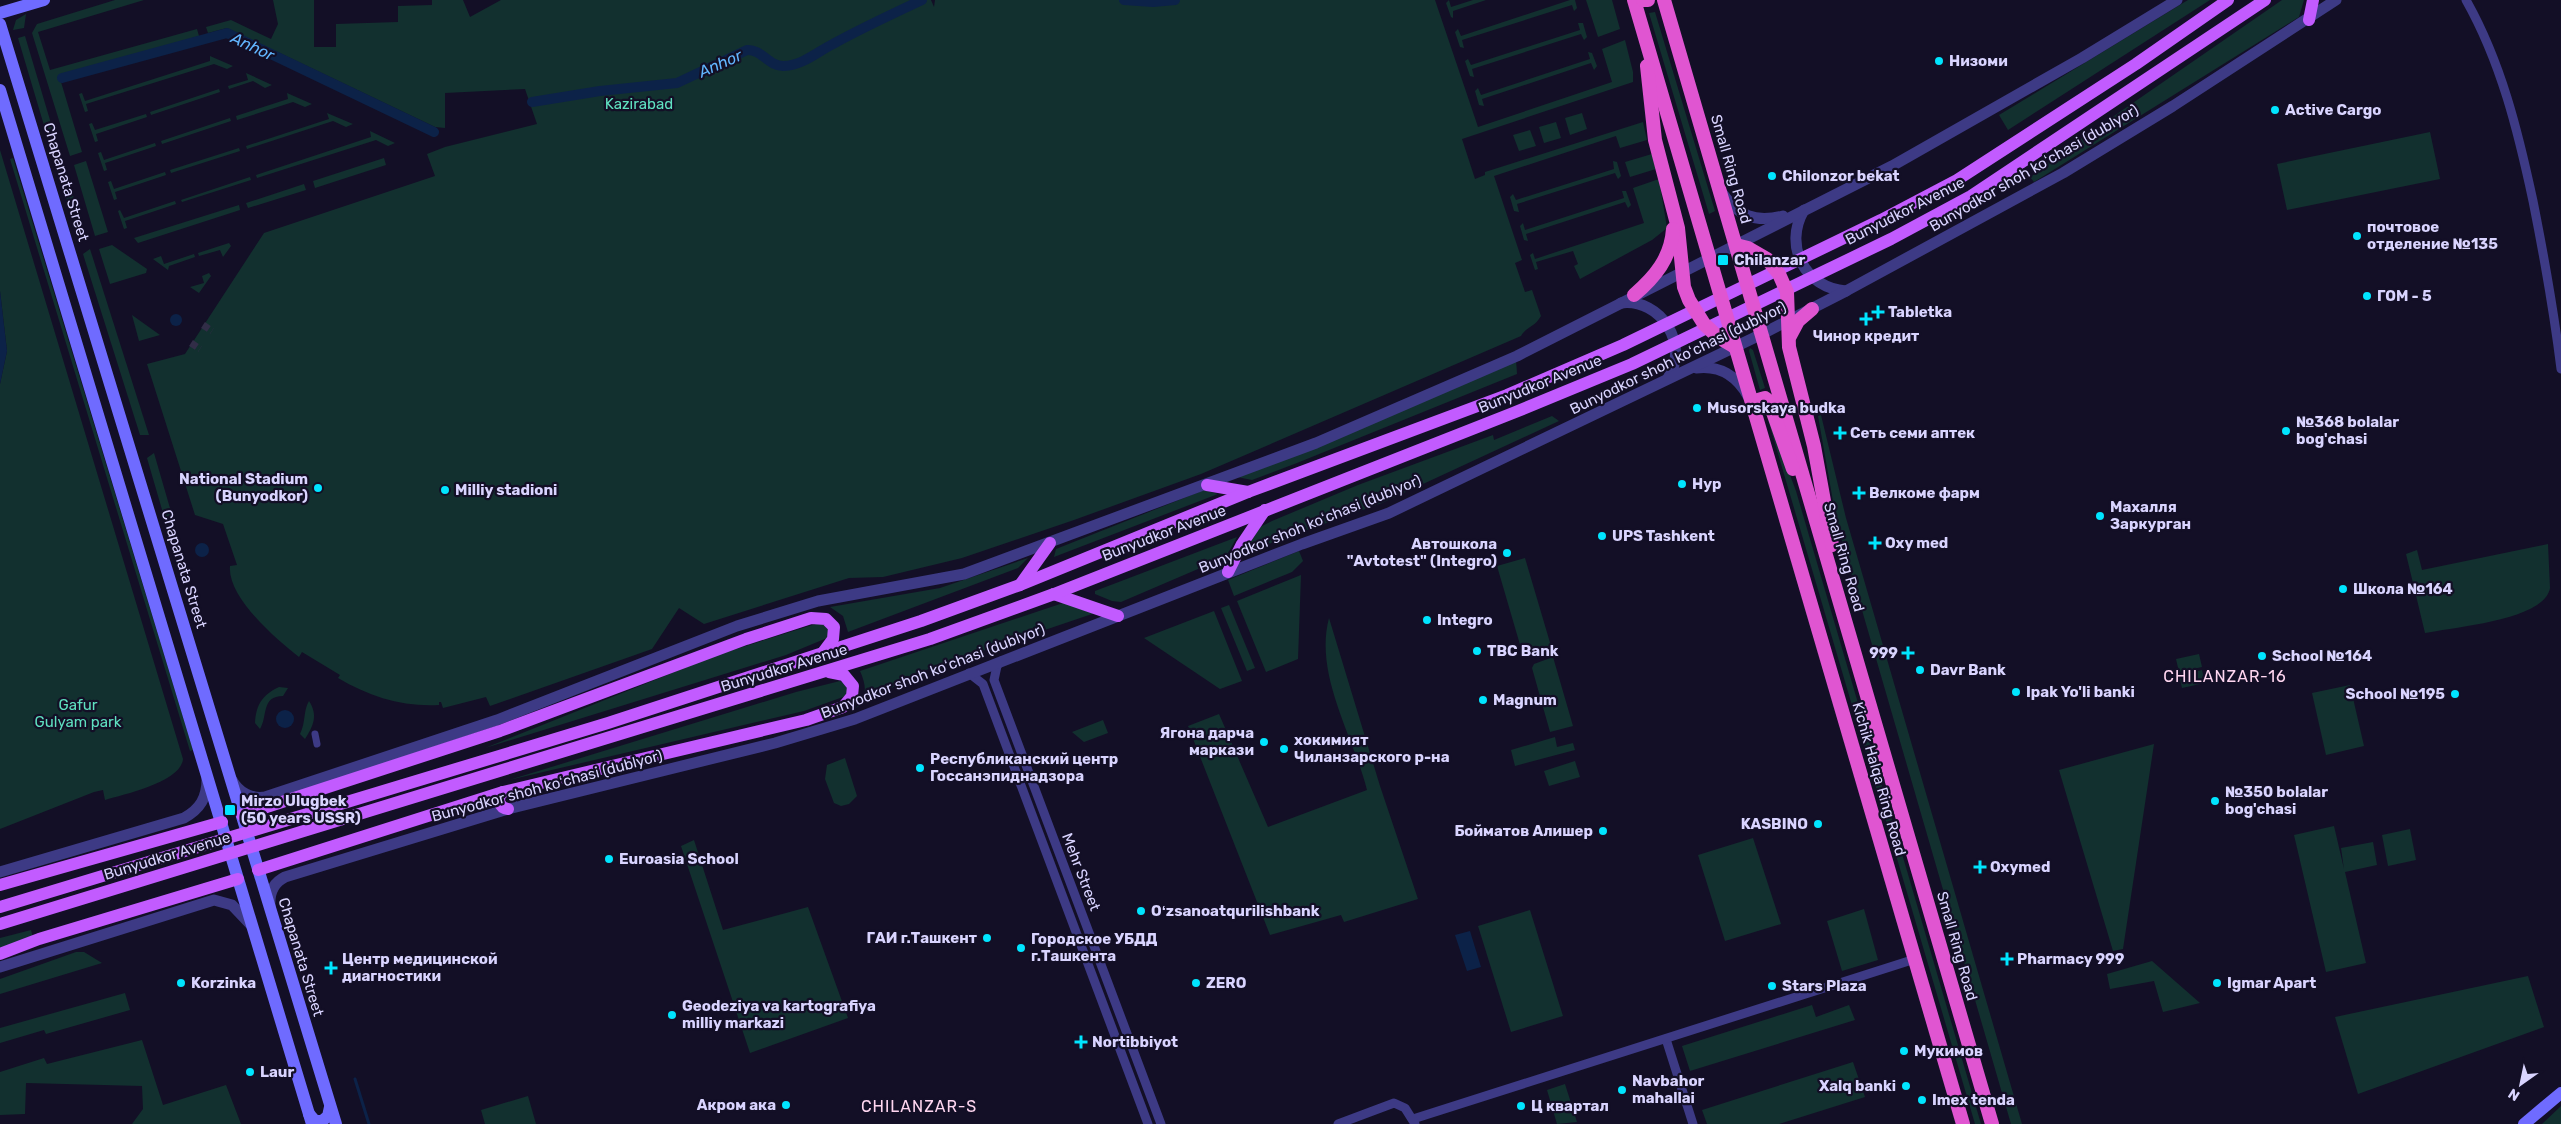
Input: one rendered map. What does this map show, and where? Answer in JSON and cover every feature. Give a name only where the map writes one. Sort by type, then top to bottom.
[{"type":"highway","points":[[1634,0],[1963,1124]]},
{"type":"highway","points":[[1643,0],[1648,0]]},
{"type":"highway","name":"Small Ring Road","points":[[1664,0],[1992,1124]]},
{"type":"highway","points":[[1643,28],[1654,140],[1678,228],[1681,272],[1689,300],[1700,318],[1713,333],[1735,347]]},
{"type":"highway","points":[[1634,295],[1654,276],[1668,255],[1671,244],[1673,208]]},
{"type":"highway","points":[[1736,245],[1760,253],[1779,274],[1787,292],[1793,368],[1814,446],[1848,629]]},
{"type":"highway","points":[[1789,336],[1798,321],[1812,309]]},
{"type":"highway","points":[[1755,414],[1758,400],[1765,398],[1769,401],[1789,462],[1809,495]]},
{"type":"main road","points":[[0,13],[44,0]]},
{"type":"main road","name":"Bunyudkor Avenue","points":[[0,908],[608,723],[822,653],[1020,585],[1248,492],[1507,395],[1623,344],[1901,209],[1965,174],[2136,64],[2228,0]]},
{"type":"main road","name":"Bunyudkor Avenue","points":[[0,924],[828,672],[930,639],[1054,594],[1632,364],[1910,228],[1971,196],[2265,0]]},
{"type":"main road","points":[[2309,20],[2313,0]]},
{"type":"main road","name":"Chapanata Street","points":[[0,24],[336,1124]]},
{"type":"main road","points":[[0,90],[310,1119],[322,1121],[328,1116],[330,1107]]},
{"type":"main road","points":[[20,158],[28,149],[40,152]]},
{"type":"main road","points":[[1207,485],[1248,492]]},
{"type":"main road","points":[[1228,572],[1242,544],[1265,510]]},
{"type":"main road","points":[[1020,585],[1050,543]]},
{"type":"main road","points":[[1054,594],[1118,616]]},
{"type":"main road","points":[[242,816],[500,731],[746,639],[812,618],[826,619],[835,630],[832,642],[822,653]]},
{"type":"main road","points":[[258,870],[503,792],[769,730],[840,708],[851,699],[853,686],[844,675],[828,672]]},
{"type":"main road","points":[[503,792],[499,796],[499,803],[503,808],[508,809]]},
{"type":"main road","points":[[0,886],[222,822]]},
{"type":"main road","points":[[0,954],[39,939],[238,879]]},
{"type":"main road","points":[[2529,1121],[2561,1093]]},
{"type":"street","points":[[230,777],[237,788],[246,794],[257,797],[266,796],[497,720],[737,626],[818,601],[964,574],[1316,443],[1517,356],[1634,295],[1892,166],[2082,58],[2177,0]]},
{"type":"street","name":"Bunyodkor shoh koʻchasi (dublyor)","points":[[270,910],[269,900],[272,889],[278,881],[285,877],[508,809],[815,731],[855,719],[1228,572],[1389,512],[1812,309],[2063,173],[2309,20],[2336,0]]},
{"type":"street","points":[[2466,0],[2496,62],[2516,130],[2541,243],[2561,369]]},
{"type":"street","points":[[1719,187],[1735,208],[1744,215],[1754,219],[1767,219],[1804,210]]},
{"type":"street","points":[[1804,210],[1798,222],[1796,236],[1800,263],[1819,283],[1831,288],[1846,290]]},
{"type":"street","points":[[1619,303],[1633,302],[1647,306],[1667,324],[1676,352],[1673,376],[1704,367],[1723,371],[1741,386],[1755,414]]},
{"type":"street","points":[[969,673],[983,684],[994,680],[997,666],[1003,660]]},
{"type":"street","name":"Mehr Street","points":[[994,680],[1161,1124]]},
{"type":"street","name":"Mehr Street","points":[[983,684],[1148,1124]]},
{"type":"street","points":[[315,734],[317,744]]},
{"type":"street","points":[[0,872],[184,818],[197,810],[204,800],[207,786],[206,770]]},
{"type":"street","points":[[0,967],[214,900],[232,905],[253,929]]},
{"type":"street","points":[[1338,1124],[1394,1103],[1405,1108],[1414,1122],[1915,959]]},
{"type":"street","points":[[1097,988],[1108,984]]},
{"type":"street","points":[[1104,1006],[1115,1002]]},
{"type":"street","points":[[1666,1039],[1693,1124]]},
{"type":"green space","points":[[115,0],[144,0],[38,32],[50,70],[197,29],[199,36],[70,73],[71,79],[61,82],[82,152],[70,156],[32,33],[37,24]]},
{"type":"green space","name":"Kazirabad","points":[[273,0],[314,0],[314,47],[336,47],[336,24],[398,22],[398,6],[432,5],[432,0],[463,0],[470,17],[501,0],[931,0],[934,7],[935,0],[1124,0],[1152,2],[1175,0],[1435,0],[1478,127],[1612,82],[1602,49],[1625,40],[1633,72],[1633,82],[1462,139],[1475,179],[1485,175],[1485,172],[1643,122],[1647,140],[1620,148],[1616,136],[1494,176],[1522,260],[1515,263],[1525,292],[1532,290],[1541,316],[1521,336],[1201,474],[1074,520],[962,558],[883,577],[849,578],[704,624],[679,608],[652,649],[490,706],[486,697],[443,708],[441,702],[439,702],[439,705],[426,705],[400,702],[362,691],[350,685],[338,678],[340,675],[302,652],[299,657],[278,640],[244,604],[231,578],[230,566],[237,565],[223,524],[195,515],[147,364],[185,354],[264,233],[435,176],[427,154],[445,147],[537,124],[525,89],[445,93],[445,128],[435,127],[227,28],[208,33],[206,27],[231,20],[271,39],[278,24]]},
{"type":"green space","points":[[1449,0],[1451,7],[1473,0],[1486,0],[1453,11],[1453,18],[1446,3]]},
{"type":"green space","points":[[1570,0],[1575,0],[1577,8],[1574,11],[1572,5],[1462,40],[1464,48],[1460,47],[1455,32],[1458,29],[1461,36]]},
{"type":"green space","points":[[1586,0],[1612,0],[1620,29],[1598,37]]},
{"type":"green space","points":[[2188,0],[2210,0],[2008,130],[1999,115]]},
{"type":"green space","points":[[2282,0],[2304,0],[2299,17],[2034,182],[2030,177],[2041,170],[2040,167]]},
{"type":"green space","points":[[1655,12],[1715,211],[1709,214],[1649,13]]},
{"type":"green space","points":[[26,14],[24,28],[13,30],[16,20]]},
{"type":"green space","points":[[1578,23],[1583,23],[1587,37],[1584,40],[1581,34],[1472,69],[1474,77],[1470,76],[1465,61],[1468,59],[1471,65],[1580,30]]},
{"type":"green space","points":[[25,36],[61,157],[54,159],[18,38]]},
{"type":"green space","points":[[1588,52],[1592,53],[1597,66],[1594,70],[1591,63],[1482,99],[1484,106],[1479,105],[1475,91],[1478,88],[1481,95],[1590,59]]},
{"type":"green space","points":[[210,56],[233,66],[227,69],[214,64],[86,104],[88,111],[85,112],[79,94],[82,93],[85,101],[210,61]]},
{"type":"green space","points":[[246,73],[272,85],[265,88],[253,81],[229,89],[228,86],[248,80]]},
{"type":"green space","points":[[219,89],[220,92],[151,115],[150,112]]},
{"type":"green space","points":[[287,93],[312,104],[305,107],[293,102],[237,120],[236,116],[288,99]]},
{"type":"green space","points":[[327,113],[353,124],[346,127],[333,121],[247,149],[246,146],[329,119]]},
{"type":"green space","points":[[1582,113],[1587,129],[1570,135],[1565,118]]},
{"type":"green space","points":[[146,114],[147,117],[96,134],[98,141],[95,142],[89,124],[92,123],[95,130]]},
{"type":"green space","points":[[230,118],[231,121],[162,144],[161,141]]},
{"type":"green space","points":[[1556,122],[1561,138],[1544,143],[1539,127]]},
{"type":"green space","points":[[1530,130],[1536,146],[1519,151],[1513,135]]},
{"type":"green space","points":[[370,131],[395,143],[388,146],[376,140],[257,178],[256,175],[371,137]]},
{"type":"green space","points":[[2430,132],[2440,179],[2287,210],[2277,164]]},
{"type":"green space","points":[[155,143],[156,146],[105,163],[107,170],[104,171],[98,153],[101,152],[104,160]]},
{"type":"green space","points":[[239,148],[240,151],[171,173],[170,170]]},
{"type":"green space","name":"Gafur Gulyam park","points":[[0,150],[183,759],[180,767],[173,774],[151,786],[105,800],[103,790],[94,792],[0,829],[0,384],[7,351],[0,291]]},
{"type":"green space","points":[[1652,154],[1656,169],[1630,177],[1625,162]]},
{"type":"green space","points":[[13,158],[193,750],[190,751],[10,159]]},
{"type":"green space","points":[[384,158],[386,165],[315,188],[313,181]]},
{"type":"green space","points":[[86,161],[108,232],[95,236],[74,165]]},
{"type":"green space","points":[[1613,161],[1617,162],[1621,176],[1618,179],[1615,173],[1517,204],[1519,212],[1514,211],[1510,197],[1513,194],[1516,200],[1614,169]]},
{"type":"green space","points":[[64,167],[87,239],[79,239],[57,169]]},
{"type":"green space","points":[[165,172],[166,175],[115,192],[117,199],[114,200],[108,182],[111,181],[114,189]]},
{"type":"green space","points":[[250,177],[251,180],[182,202],[181,200]]},
{"type":"green space","points":[[1659,179],[1667,228],[1652,240],[1580,279],[1574,266],[1578,264],[1573,251],[1536,262],[1538,269],[1535,270],[1530,255],[1533,253],[1535,259],[1644,223],[1633,188]]},
{"type":"green space","points":[[304,184],[306,190],[248,208],[246,203]]},
{"type":"green space","points":[[1622,191],[1626,191],[1631,205],[1628,208],[1625,202],[1526,234],[1528,241],[1524,240],[1520,226],[1523,223],[1525,230],[1624,198]]},
{"type":"green space","points":[[175,201],[176,204],[125,221],[127,228],[124,229],[118,211],[120,210],[124,218]]},
{"type":"green space","points":[[239,205],[240,210],[138,243],[134,238]]},
{"type":"green space","points":[[229,243],[231,246],[223,257],[220,250],[199,256],[198,253]]},
{"type":"green space","points":[[112,245],[147,269],[146,273],[110,284],[99,249]]},
{"type":"green space","points":[[90,249],[149,435],[140,435],[83,254]]},
{"type":"green space","points":[[194,254],[195,257],[169,266],[168,270],[153,259],[161,256],[164,264]]},
{"type":"green space","points":[[209,273],[211,276],[199,293],[190,287],[204,283],[202,276]]},
{"type":"green space","points":[[132,315],[160,335],[139,341]]},
{"type":"green space","points":[[1750,348],[1753,350],[1765,388],[1760,390],[1749,351]]},
{"type":"green space","points":[[1516,359],[1517,374],[1252,480],[1237,477]]},
{"type":"green space","points":[[1764,406],[1796,491],[1981,1124],[1975,1124]]},
{"type":"green space","points":[[1821,415],[1846,518],[2022,1124],[2011,1124],[1837,524],[1818,416]]},
{"type":"green space","points":[[1552,416],[1559,421],[1382,503],[1244,553],[1260,527],[1272,521],[1358,485],[1493,435],[1494,440]]},
{"type":"green space","points":[[154,453],[174,522],[173,530],[188,579],[181,575],[147,458]]},
{"type":"green space","points":[[1204,490],[1218,494],[1054,557],[1056,549]]},
{"type":"green space","points":[[1237,537],[1226,557],[1121,602],[1112,601],[1095,594],[1095,591]]},
{"type":"green space","points":[[2548,544],[2550,588],[2544,599],[2532,608],[2516,615],[2476,625],[2425,633],[2406,554],[2417,550],[2422,570]]},
{"type":"green space","points":[[1299,551],[1303,561],[1292,572],[1234,596],[1228,580]]},
{"type":"green space","points":[[1028,558],[1018,568],[848,632],[843,616],[830,607],[940,588]]},
{"type":"green space","points":[[1525,558],[1551,646],[1523,655],[1497,566]]},
{"type":"green space","points":[[1301,575],[1298,659],[1266,672],[1237,601]]},
{"type":"green space","points":[[1063,603],[1095,613],[920,672],[856,708],[865,691],[860,671]]},
{"type":"green space","points":[[1229,605],[1255,668],[1247,671],[1221,608]]},
{"type":"green space","points":[[1214,611],[1242,681],[1220,689],[1144,638]]},
{"type":"green space","points":[[1329,618],[1380,786],[1418,899],[1344,922],[1341,915],[1270,935],[1188,726],[1219,714],[1268,827],[1367,790],[1331,683],[1326,640]]},
{"type":"green space","points":[[822,622],[831,629],[827,638],[786,655],[485,748],[717,655]]},
{"type":"green space","points":[[2199,654],[2202,667],[2179,672],[2176,659]]},
{"type":"green space","points":[[1553,657],[1573,726],[1550,732],[1532,668],[1534,664]]},
{"type":"green space","points":[[2202,670],[2205,683],[2182,688],[2179,675]]},
{"type":"green space","points":[[840,681],[847,685],[847,693],[843,697],[804,711],[509,780],[796,692]]},
{"type":"green space","points":[[2350,685],[2364,746],[2326,755],[2312,693]]},
{"type":"green space","points":[[279,687],[288,688],[283,696],[271,699],[268,703],[260,729],[255,723],[261,701],[268,693]]},
{"type":"green space","points":[[309,701],[312,706],[314,720],[305,739],[300,734]]},
{"type":"green space","points":[[1103,720],[1108,733],[1084,742],[1072,732]]},
{"type":"green space","points":[[1555,737],[1557,747],[1573,743],[1575,750],[1515,766],[1511,750]]},
{"type":"green space","points":[[2154,744],[2123,949],[2113,951],[2059,770]]},
{"type":"green space","points":[[845,758],[857,796],[849,804],[841,806],[834,803],[825,779],[827,765]]},
{"type":"green space","points":[[1575,761],[1580,777],[1549,786],[1544,771]]},
{"type":"green space","points":[[2334,826],[2344,869],[2341,848],[2373,842],[2377,865],[2345,872],[2366,963],[2326,972],[2294,835]]},
{"type":"green space","points":[[2410,829],[2416,860],[2388,866],[2382,835]]},
{"type":"green space","points":[[1753,838],[1781,924],[1725,941],[1698,855]]},
{"type":"green space","points":[[694,840],[723,930],[808,907],[848,1018],[750,1053],[681,846]]},
{"type":"green space","points":[[1864,909],[1878,960],[1842,971],[1827,921]]},
{"type":"green space","points":[[1530,910],[1563,1016],[1511,1032],[1478,926]]},
{"type":"green space","points":[[31,930],[33,938],[0,950],[0,938]]},
{"type":"green space","points":[[76,952],[84,952],[102,963],[0,994],[0,979]]},
{"type":"green space","points":[[2152,961],[2200,1003],[2163,1012],[2154,981],[2110,989],[2107,974]]},
{"type":"green space","points":[[2528,976],[2544,1027],[2358,1094],[2335,1017]]},
{"type":"green space","points":[[125,993],[130,1010],[46,1034],[44,1030],[0,1043],[0,1028]]},
{"type":"green space","points":[[1812,1005],[1816,1017],[1849,1005],[1855,1020],[1690,1071],[1682,1046]]},
{"type":"green space","points":[[142,1040],[163,1105],[226,1085],[241,1124],[132,1124],[143,1109],[142,1086],[26,1083],[25,1114],[0,1115],[0,1072],[44,1058],[47,1064]]},
{"type":"green space","points":[[1853,1062],[1865,1097],[1779,1124],[1707,1124],[1702,1110]]},
{"type":"green space","points":[[1565,1084],[1577,1122],[1557,1124],[1547,1090]]},
{"type":"green space","points":[[528,1096],[536,1124],[485,1124],[481,1110]]},
{"type":"green space","points":[[2561,1106],[2561,1124],[2542,1124]]},
{"type":"water","points":[[0,291],[7,351],[0,384]]},
{"type":"water","points":[[174,314],[178,314],[182,320],[178,326],[174,326],[170,322],[170,318]]},
{"type":"water","points":[[199,543],[205,543],[209,550],[205,557],[199,557],[195,553],[195,547]]},
{"type":"water","points":[[285,710],[291,713],[294,719],[291,725],[285,728],[279,725],[276,719],[279,713]]},
{"type":"water","points":[[1470,931],[1481,967],[1467,971],[1455,935]]},
{"type":"waterway","name":"Anhor","points":[[532,102],[600,91],[677,83],[747,50],[757,52],[779,66],[791,65],[804,61],[855,32],[922,0]]},
{"type":"waterway","name":"Anhor","points":[[1124,0],[1153,2],[1175,0]]},
{"type":"waterway","name":"Anhor","points":[[62,78],[227,33],[434,132]]},
{"type":"waterway","points":[[355,1079],[369,1124]]},
{"type":"tunnel","points":[[203,325],[212,331]]},
{"type":"tunnel","points":[[191,343],[200,349]]},
{"type":"place","name":"Низоми","points":[[1939,61]]},
{"type":"place","name":"Active Cargo","points":[[2275,110]]},
{"type":"place","name":"Chilonzor bekat","points":[[1772,176]]},
{"type":"place","name":"почтовое отделение №135","points":[[2357,236]]},
{"type":"place","name":"Chilanzar","points":[[1723,260]]},
{"type":"place","name":"ГОМ - 5","points":[[2367,296]]},
{"type":"place","name":"Tabletka","points":[[1878,312]]},
{"type":"place","name":"Чинор кредит","points":[[1866,319]]},
{"type":"place","name":"Musorskaya budka","points":[[1697,408]]},
{"type":"place","name":"№368 bolalar bog'chasi","points":[[2286,431]]},
{"type":"place","name":"Сеть семи аптек","points":[[1840,433]]},
{"type":"place","name":"Нур","points":[[1682,484]]},
{"type":"place","name":"National Stadium (Bunyodkor)","points":[[318,488]]},
{"type":"place","name":"Milliy stadioni","points":[[445,490]]},
{"type":"place","name":"Велкоме фарм","points":[[1859,493]]},
{"type":"place","name":"Махалля Заркурган","points":[[2100,516]]},
{"type":"place","name":"UPS Tashkent","points":[[1602,536]]},
{"type":"place","name":"Oxy med","points":[[1875,543]]},
{"type":"place","name":"Автошкола \"Avtotest\" (Integro)","points":[[1507,553]]},
{"type":"place","name":"Школа №164","points":[[2343,589]]},
{"type":"place","name":"Integro","points":[[1427,620]]},
{"type":"place","name":"TBC Bank","points":[[1477,651]]},
{"type":"place","name":"999","points":[[1908,653]]},
{"type":"place","name":"School №164","points":[[2262,656]]},
{"type":"place","name":"Davr Bank","points":[[1920,670]]},
{"type":"place","name":"Ipak Yo'li banki","points":[[2016,692]]},
{"type":"place","name":"School №195","points":[[2455,694]]},
{"type":"place","name":"Magnum","points":[[1483,700]]},
{"type":"place","name":"Ягона дарча маркази","points":[[1264,742]]},
{"type":"place","name":"хокимият Чиланзарского р-на","points":[[1284,749]]},
{"type":"place","name":"Республиканский центр Госсанэпиднадзора","points":[[920,768]]},
{"type":"place","name":"№350 bolalar bog'chasi","points":[[2215,801]]},
{"type":"place","name":"Mirzo Ulugbek (50 years USSR)","points":[[230,810]]},
{"type":"place","name":"KASBINO","points":[[1818,824]]},
{"type":"place","name":"Бойматов Алишер","points":[[1603,831]]},
{"type":"place","name":"Euroasia School","points":[[609,859]]},
{"type":"place","name":"Oxymed","points":[[1980,867]]},
{"type":"place","name":"Oʻzsanoatqurilishbank","points":[[1141,911]]},
{"type":"place","name":"ГАИ г.Ташкент","points":[[987,938]]},
{"type":"place","name":"Городское УБДД г.Ташкента","points":[[1021,948]]},
{"type":"place","name":"Pharmacy 999","points":[[2007,959]]},
{"type":"place","name":"Центр медицинской диагностики","points":[[331,968]]},
{"type":"place","name":"Korzinka","points":[[181,983]]},
{"type":"place","name":"ZERO","points":[[1196,983]]},
{"type":"place","name":"Igmar Apart","points":[[2217,983]]},
{"type":"place","name":"Stars Plaza","points":[[1772,986]]},
{"type":"place","name":"Geodeziya va kartografiya milliy markazi","points":[[672,1015]]},
{"type":"place","name":"Nortibbiyot","points":[[1081,1042]]},
{"type":"place","name":"Мукимов","points":[[1904,1051]]},
{"type":"place","name":"Laur","points":[[250,1072]]},
{"type":"place","name":"Xalq banki","points":[[1906,1086]]},
{"type":"place","name":"Navbahor mahallai","points":[[1622,1090]]},
{"type":"place","name":"Imex tenda","points":[[1922,1100]]},
{"type":"place","name":"Акром ака","points":[[786,1105]]},
{"type":"place","name":"Ц квартал","points":[[1521,1106]]},
{"type":"district","name":"CHILANZAR-16","points":[[2225,676]]},
{"type":"district","name":"CHILANZAR-S","points":[[919,1106]]}]
